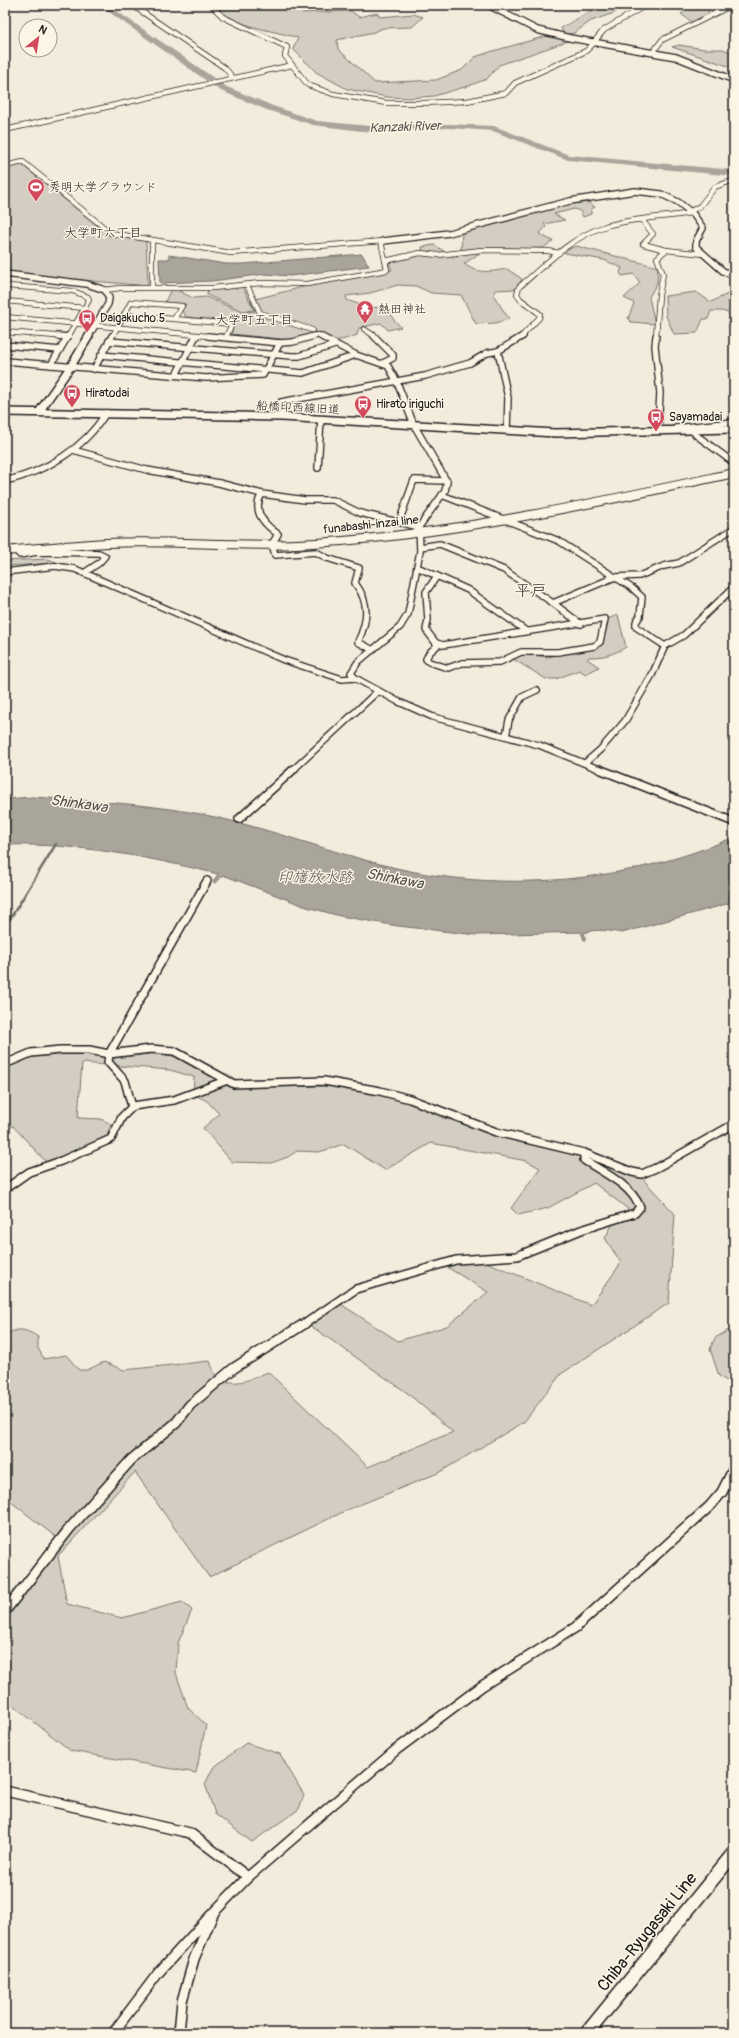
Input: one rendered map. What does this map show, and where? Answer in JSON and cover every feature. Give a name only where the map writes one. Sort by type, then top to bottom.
[{"type":"main road","name":"funabashi-inzai line","points":[[5,551],[109,543],[272,544],[342,541],[502,519],[620,498],[734,473]]},
{"type":"main road","name":"Chiba-Ryugasaki Line","points":[[587,2033],[734,1853]]},
{"type":"street","points":[[132,5],[225,68],[230,72],[233,78]]},
{"type":"street","points":[[210,5],[223,17],[285,46],[288,49],[286,56],[308,85],[334,94],[386,103],[436,103],[466,101],[506,93],[515,84],[586,50],[595,42],[604,30],[646,5]]},
{"type":"street","points":[[488,5],[537,30],[653,52],[688,61],[734,80]]},
{"type":"street","points":[[653,52],[662,40],[732,5]]},
{"type":"street","points":[[5,130],[292,65]]},
{"type":"street","points":[[5,166],[23,162],[111,233],[231,253],[382,241],[445,234],[562,203],[631,192],[644,191],[658,193],[681,205],[690,212],[703,228],[695,244],[723,271],[734,276]]},
{"type":"street","points":[[282,417],[281,402],[340,392],[448,370],[470,363],[487,353],[498,351],[523,336],[539,318],[538,312],[520,299],[517,294],[517,290],[550,263],[559,253],[584,236],[603,227],[690,212],[698,209],[713,189],[734,180]]},
{"type":"street","points":[[642,220],[653,234],[643,244],[666,250],[704,254]]},
{"type":"street","points":[[152,240],[152,288]]},
{"type":"street","points":[[5,274],[87,284],[105,290],[120,288],[213,288],[247,285],[307,284],[387,270],[382,241]]},
{"type":"street","points":[[385,261],[420,253],[446,254],[481,250],[548,251],[559,253]]},
{"type":"street","points":[[666,250],[657,258],[663,274],[659,295],[655,346],[660,393],[658,430],[734,422]]},
{"type":"street","points":[[6,288],[16,276]]},
{"type":"street","points":[[247,285],[260,313],[312,330]]},
{"type":"street","points":[[6,288],[80,293],[88,297],[89,300],[85,308],[51,365]]},
{"type":"street","points":[[39,412],[71,366],[108,304],[109,298],[105,290]]},
{"type":"street","points":[[5,301],[85,308]]},
{"type":"street","points":[[94,368],[131,302],[182,306],[174,319]]},
{"type":"street","points":[[124,315],[232,324],[226,337]]},
{"type":"street","points":[[5,317],[280,343],[293,342],[318,335],[356,355],[383,363],[388,366],[396,380],[414,425],[447,481],[445,491],[418,530],[420,547],[408,614],[400,627],[353,668],[351,674],[355,678],[378,691],[433,717],[539,745],[734,822]]},
{"type":"street","points":[[364,328],[380,340],[393,355],[393,358],[383,363]]},
{"type":"street","points":[[5,332],[68,337]]},
{"type":"street","points":[[176,375],[197,335]]},
{"type":"street","points":[[109,341],[299,356],[335,345]]},
{"type":"street","points":[[5,361],[206,378],[263,375],[280,343]]},
{"type":"street","points":[[5,346],[60,350]]},
{"type":"street","points":[[498,351],[508,398],[507,430]]},
{"type":"street","points":[[101,355],[183,361],[303,373],[356,355]]},
{"type":"street","name":"船橋印西線旧道","points":[[5,412],[282,417],[574,433],[734,429]]},
{"type":"street","points":[[5,481],[21,477],[54,462],[73,450],[98,427],[106,413]]},
{"type":"street","points":[[318,468],[321,419]]},
{"type":"street","points":[[692,430],[696,435],[734,462]]},
{"type":"street","points":[[73,450],[147,470],[219,483],[262,494],[305,500],[333,500],[360,513],[399,522],[418,530]]},
{"type":"street","points":[[399,522],[414,480],[447,481]]},
{"type":"street","points":[[262,494],[259,498],[259,517],[266,525],[278,534],[272,544],[275,555],[316,552],[327,558],[359,568],[354,583],[363,593],[368,614],[364,632],[358,642],[373,650]]},
{"type":"street","points":[[442,495],[559,541],[632,588],[642,597],[640,616],[636,622],[636,627],[666,646]]},
{"type":"street","points":[[553,603],[615,577],[639,576],[664,566],[679,563],[734,528]]},
{"type":"street","points":[[420,547],[440,544],[504,570],[581,624]]},
{"type":"street","points":[[15,550],[20,555],[36,552],[99,553],[105,556],[99,564],[84,573]]},
{"type":"street","points":[[5,572],[55,566],[76,569],[284,660],[342,679],[355,678]]},
{"type":"street","points":[[417,567],[468,590],[526,631]]},
{"type":"street","points":[[437,576],[427,591],[426,611],[429,621],[426,630],[439,644],[443,645],[605,619],[603,633],[598,644],[558,652],[521,652],[500,662],[459,664],[448,668],[433,664],[426,659],[439,644]]},
{"type":"street","points":[[585,763],[601,749],[625,721],[631,708],[652,675],[666,646],[684,635],[734,587]]},
{"type":"street","points":[[506,736],[508,733],[509,721],[520,705],[522,697],[537,690]]},
{"type":"street","points":[[239,818],[378,691]]},
{"type":"street","points":[[132,1107],[125,1081],[108,1062],[109,1054],[207,881]]},
{"type":"street","points":[[5,1064],[31,1053],[60,1050],[89,1050],[109,1054],[151,1049],[174,1051],[234,1084],[324,1081],[372,1090],[410,1099],[496,1132],[584,1153],[632,1172],[642,1174],[658,1167],[734,1124]]},
{"type":"street","points":[[5,1189],[29,1172],[61,1161],[111,1139],[119,1121],[132,1107],[145,1104],[170,1102],[213,1083],[225,1080]]},
{"type":"street","points":[[5,1611],[70,1528],[131,1460],[176,1423],[190,1405],[234,1368],[275,1344],[360,1286],[456,1260],[521,1255],[581,1230],[635,1213],[640,1207],[635,1197],[584,1160],[584,1153]]},
{"type":"street","points":[[114,2033],[165,1964],[187,1938],[248,1876],[396,1750],[482,1686],[576,1627],[710,1506],[722,1492],[734,1468]]},
{"type":"street","points":[[5,1791],[190,1833],[248,1876]]},
{"type":"street","points":[[179,2033],[182,2001],[194,1959],[214,1912]]},
{"type":"shaded area","points":[[213,5],[295,5],[302,13],[351,11],[359,17],[377,13],[380,17],[413,14],[423,17],[412,27],[383,28],[374,32],[337,40],[338,49],[375,83],[436,80],[462,70],[475,57],[493,51],[547,36],[571,40],[499,65],[487,79],[468,86],[434,96],[409,98],[387,97],[347,89],[316,72],[293,49],[298,38],[253,27],[233,19]]},
{"type":"shaded area","points":[[601,5],[625,5],[614,13],[591,21],[574,33],[565,35],[561,28]]},
{"type":"shaded area","points":[[691,5],[710,5],[708,15],[692,22],[681,14]]},
{"type":"shaded area","points":[[679,45],[704,49],[722,49],[734,53],[734,68],[672,47]]},
{"type":"shaded area","name":"秀明大学グラウンド","points":[[21,164],[109,235],[146,241],[148,286],[16,274],[5,270],[5,168]]},
{"type":"shaded area","points":[[585,200],[595,207],[591,209],[591,214],[583,217],[580,211],[574,209],[554,214],[565,220],[544,224],[546,227],[539,234],[553,241],[543,248],[489,250],[481,252],[464,264],[479,271],[507,269],[522,279],[516,289],[495,290],[494,296],[509,319],[495,323],[476,324],[461,295],[431,293],[416,286],[398,285],[370,293],[346,296],[347,300],[361,305],[390,310],[393,319],[401,327],[388,330],[381,323],[359,328],[357,335],[340,340],[332,340],[317,332],[290,340],[231,334],[235,322],[186,317],[182,311],[186,304],[165,302],[170,291],[177,290],[193,298],[206,297],[242,312],[255,311],[251,300],[311,285],[392,270],[388,262],[423,252],[422,247],[434,245],[455,258],[461,250],[462,232]]},
{"type":"shaded area","points":[[576,246],[658,267],[657,283],[649,297],[655,324],[631,322],[628,319],[634,303],[624,298],[640,283],[634,274],[622,276],[620,272],[622,268],[604,260],[565,253],[564,251]]},
{"type":"shaded area","points":[[243,287],[254,310],[243,311],[207,295],[207,292],[210,290]]},
{"type":"shaded area","points":[[734,291],[734,318],[731,318],[728,313],[722,311],[711,311],[708,319],[703,319],[697,333],[674,334],[666,316],[665,296],[696,292],[711,302]]},
{"type":"shaded area","points":[[48,559],[59,563],[5,566],[5,561]]},
{"type":"shaded area","points":[[618,615],[626,647],[608,655],[589,657],[587,659],[599,667],[586,674],[579,670],[556,679],[546,679],[513,659],[524,654],[548,657],[599,646],[602,643],[607,619]]},
{"type":"shaded area","points":[[75,1053],[113,1058],[156,1053],[179,1057],[234,1087],[329,1086],[342,1087],[390,1097],[413,1104],[443,1118],[458,1121],[492,1134],[564,1151],[621,1172],[641,1177],[675,1214],[669,1303],[561,1374],[524,1422],[438,1473],[347,1510],[209,1577],[135,1472],[58,1556],[67,1604],[122,1618],[182,1602],[192,1610],[178,1643],[176,1673],[188,1708],[206,1725],[196,1773],[71,1751],[5,1699],[5,1599],[8,1601],[57,1538],[5,1497],[5,1335],[18,1330],[30,1332],[38,1337],[38,1348],[44,1359],[66,1355],[79,1370],[87,1370],[104,1362],[124,1370],[210,1361],[216,1378],[231,1382],[249,1380],[268,1372],[368,1467],[453,1432],[406,1392],[308,1324],[339,1303],[398,1341],[447,1326],[488,1292],[445,1266],[456,1263],[486,1262],[591,1305],[621,1263],[605,1238],[612,1225],[628,1209],[594,1183],[548,1208],[518,1215],[511,1208],[540,1168],[527,1161],[431,1143],[385,1170],[344,1144],[319,1152],[297,1151],[288,1157],[271,1163],[232,1162],[203,1128],[219,1114],[207,1101],[193,1094],[194,1077],[170,1070],[82,1063],[78,1118],[101,1119],[111,1124],[106,1139],[47,1163],[13,1126],[5,1132],[5,1068],[31,1057]]},
{"type":"shaded area","points":[[734,1327],[734,1382],[731,1384],[719,1376],[710,1349],[715,1338]]},
{"type":"shaded area","points":[[246,1743],[280,1754],[304,1795],[299,1809],[252,1842],[215,1814],[205,1784],[213,1768]]},
{"type":"water","points":[[362,254],[369,266],[290,276],[265,274],[212,281],[160,283],[159,259],[169,259],[169,255],[226,264],[243,264]]},
{"type":"water","name":"印旛放水路","points":[[33,797],[170,809],[215,817],[259,828],[388,866],[431,875],[474,880],[519,881],[563,879],[607,874],[651,865],[693,853],[734,837],[734,902],[622,933],[603,930],[588,931],[584,933],[586,940],[584,940],[581,932],[477,935],[398,926],[340,916],[307,907],[223,875],[216,883],[213,882],[218,874],[165,862],[113,852],[59,846],[5,845],[5,799]]},
{"type":"waterway","name":"Kanzaki River","points":[[103,5],[224,89],[270,108],[316,123],[370,129],[449,126],[494,129],[568,157],[734,173]]},
{"type":"waterway","points":[[5,927],[56,844]]},
{"type":"place","name":"秀明大学グラウンド","points":[[36,202]]},
{"type":"place","name":"熱田神社","points":[[365,324]]},
{"type":"place","name":"Daigakucho 5","points":[[87,333]]},
{"type":"place","name":"Hiratodai","points":[[72,408]]},
{"type":"place","name":"Hirato iriguchi","points":[[363,419]]},
{"type":"place","name":"Sayamadai","points":[[656,432]]},
{"type":"district","name":"大学町六丁目","points":[[103,233]]},
{"type":"district","name":"大学町五丁目","points":[[254,320]]},
{"type":"district","name":"平戸","points":[[531,591]]},
{"type":"water label","name":"Shinkawa","points":[[79,804]]},
{"type":"water label","name":"Shinkawa","points":[[395,879]]}]
